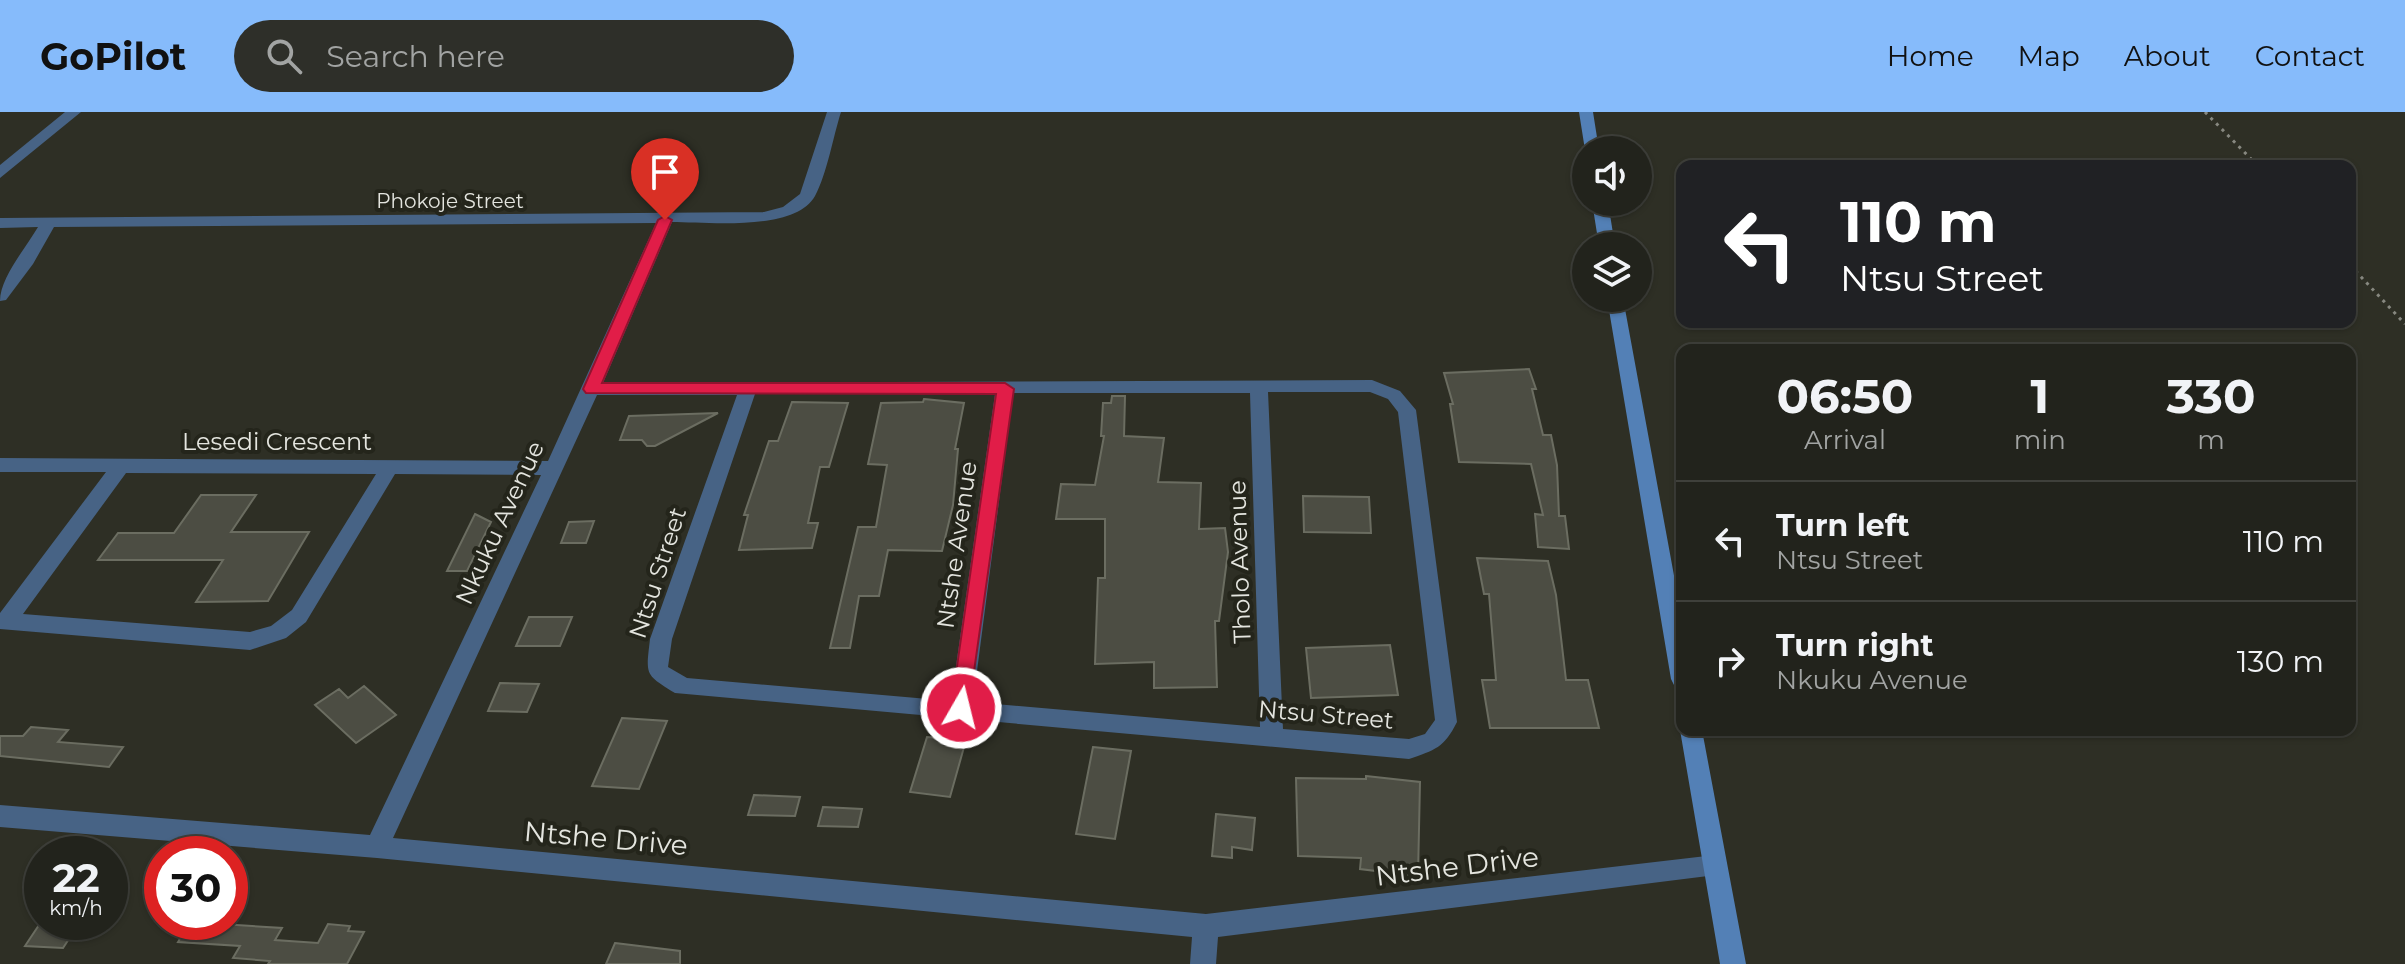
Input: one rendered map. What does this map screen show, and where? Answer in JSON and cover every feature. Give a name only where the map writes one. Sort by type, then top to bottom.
[{"type":"street","points":[[0,173],[6,162],[74,112]]},
{"type":"street","name":"Phokoje Street","points":[[0,223],[765,217],[789,210],[807,196],[834,112]]},
{"type":"street","points":[[1586,112],[1590,136]]},
{"type":"street","name":"Nkuku Avenue","points":[[377,847],[591,389],[665,220]]},
{"type":"street","points":[[0,296],[25,264],[48,223]]},
{"type":"street","points":[[1617,312],[1676,645]]},
{"type":"street","name":"Tholo Avenue","points":[[1259,386],[1272,736]]},
{"type":"street","name":"Ntsu Street","points":[[591,389],[748,388],[1005,389],[1372,386],[1394,395],[1407,410],[1446,722],[1433,741],[1409,749],[961,708],[683,687],[657,671],[661,639],[748,388]]},
{"type":"street","name":"Ntshe Avenue","points":[[961,708],[1005,389]]},
{"type":"street","name":"Lesedi Crescent","points":[[0,465],[554,468]]},
{"type":"street","points":[[3,621],[120,467]]},
{"type":"street","points":[[3,621],[250,641],[278,632],[299,616],[389,468]]},
{"type":"street","points":[[1692,736],[1733,964]]},
{"type":"street","name":"Ntshe Drive","points":[[0,816],[377,847],[1206,926],[1715,866]]},
{"type":"street","points":[[1203,964],[1206,926]]},
{"type":"path","points":[[2205,112],[2252,160]]},
{"type":"path","points":[[2356,271],[2405,324]]},
{"type":"building","points":[[1529,369],[1536,389],[1532,389],[1543,435],[1551,435],[1557,465],[1559,516],[1565,516],[1569,549],[1538,547],[1535,514],[1543,515],[1531,464],[1459,462],[1450,404],[1453,404],[1444,373]]},
{"type":"building","points":[[1112,396],[1125,396],[1124,436],[1164,438],[1158,482],[1201,483],[1199,529],[1225,528],[1228,552],[1219,621],[1215,621],[1217,687],[1154,688],[1154,662],[1095,664],[1098,578],[1105,578],[1105,519],[1056,519],[1061,484],[1095,485],[1104,436],[1101,436],[1103,403],[1111,403]]},
{"type":"building","points":[[924,399],[964,403],[955,449],[958,449],[953,505],[942,551],[888,550],[879,596],[859,596],[850,648],[830,648],[858,527],[876,527],[887,465],[868,464],[881,403],[923,402]]},
{"type":"building","points":[[792,402],[848,403],[829,467],[820,467],[808,523],[818,523],[812,548],[739,550],[748,515],[744,515],[769,441],[778,441]]},
{"type":"building","points":[[718,413],[655,446],[647,446],[642,440],[620,440],[629,416]]},
{"type":"building","points":[[201,495],[256,495],[231,532],[309,532],[268,601],[196,602],[223,560],[98,560],[118,533],[174,533]]},
{"type":"building","points":[[1303,496],[1369,497],[1371,533],[1304,532]]},
{"type":"building","points":[[475,514],[491,522],[467,571],[447,571]]},
{"type":"building","points":[[594,521],[586,543],[561,543],[569,522]]},
{"type":"building","points":[[1477,558],[1548,561],[1556,595],[1566,680],[1588,680],[1599,728],[1490,728],[1482,680],[1496,680],[1489,594],[1484,594]]},
{"type":"building","points":[[529,617],[572,617],[560,646],[516,646]]},
{"type":"building","points":[[1390,645],[1398,695],[1311,698],[1306,648]]},
{"type":"building","points":[[500,683],[539,684],[527,712],[488,711]]},
{"type":"building","points":[[364,686],[396,715],[356,743],[315,705],[339,689],[348,698]]},
{"type":"building","points":[[622,718],[667,721],[639,789],[592,786]]},
{"type":"building","points":[[31,727],[68,730],[58,742],[123,747],[109,767],[0,756],[0,736],[23,736]]},
{"type":"building","points":[[927,737],[966,740],[950,797],[910,792]]},
{"type":"building","points":[[1093,747],[1131,751],[1115,839],[1076,834]]},
{"type":"building","points":[[1366,776],[1420,782],[1418,876],[1360,869],[1361,858],[1298,856],[1296,778],[1366,779]]},
{"type":"building","points":[[754,795],[800,797],[795,816],[748,815]]},
{"type":"building","points":[[823,807],[862,809],[858,827],[818,826]]},
{"type":"building","points":[[1216,814],[1255,818],[1252,850],[1232,847],[1232,858],[1212,856]]},
{"type":"building","points":[[328,924],[350,926],[348,931],[364,932],[347,964],[268,964],[270,961],[233,958],[240,946],[178,942],[248,940],[248,926],[282,928],[275,940],[318,943]]},
{"type":"building","points":[[29,940],[68,940],[63,948],[25,946]]},
{"type":"building","points":[[615,943],[680,951],[680,964],[606,964]]},
{"type":"route","points":[[665,220],[591,389],[1005,389],[961,708]]}]
